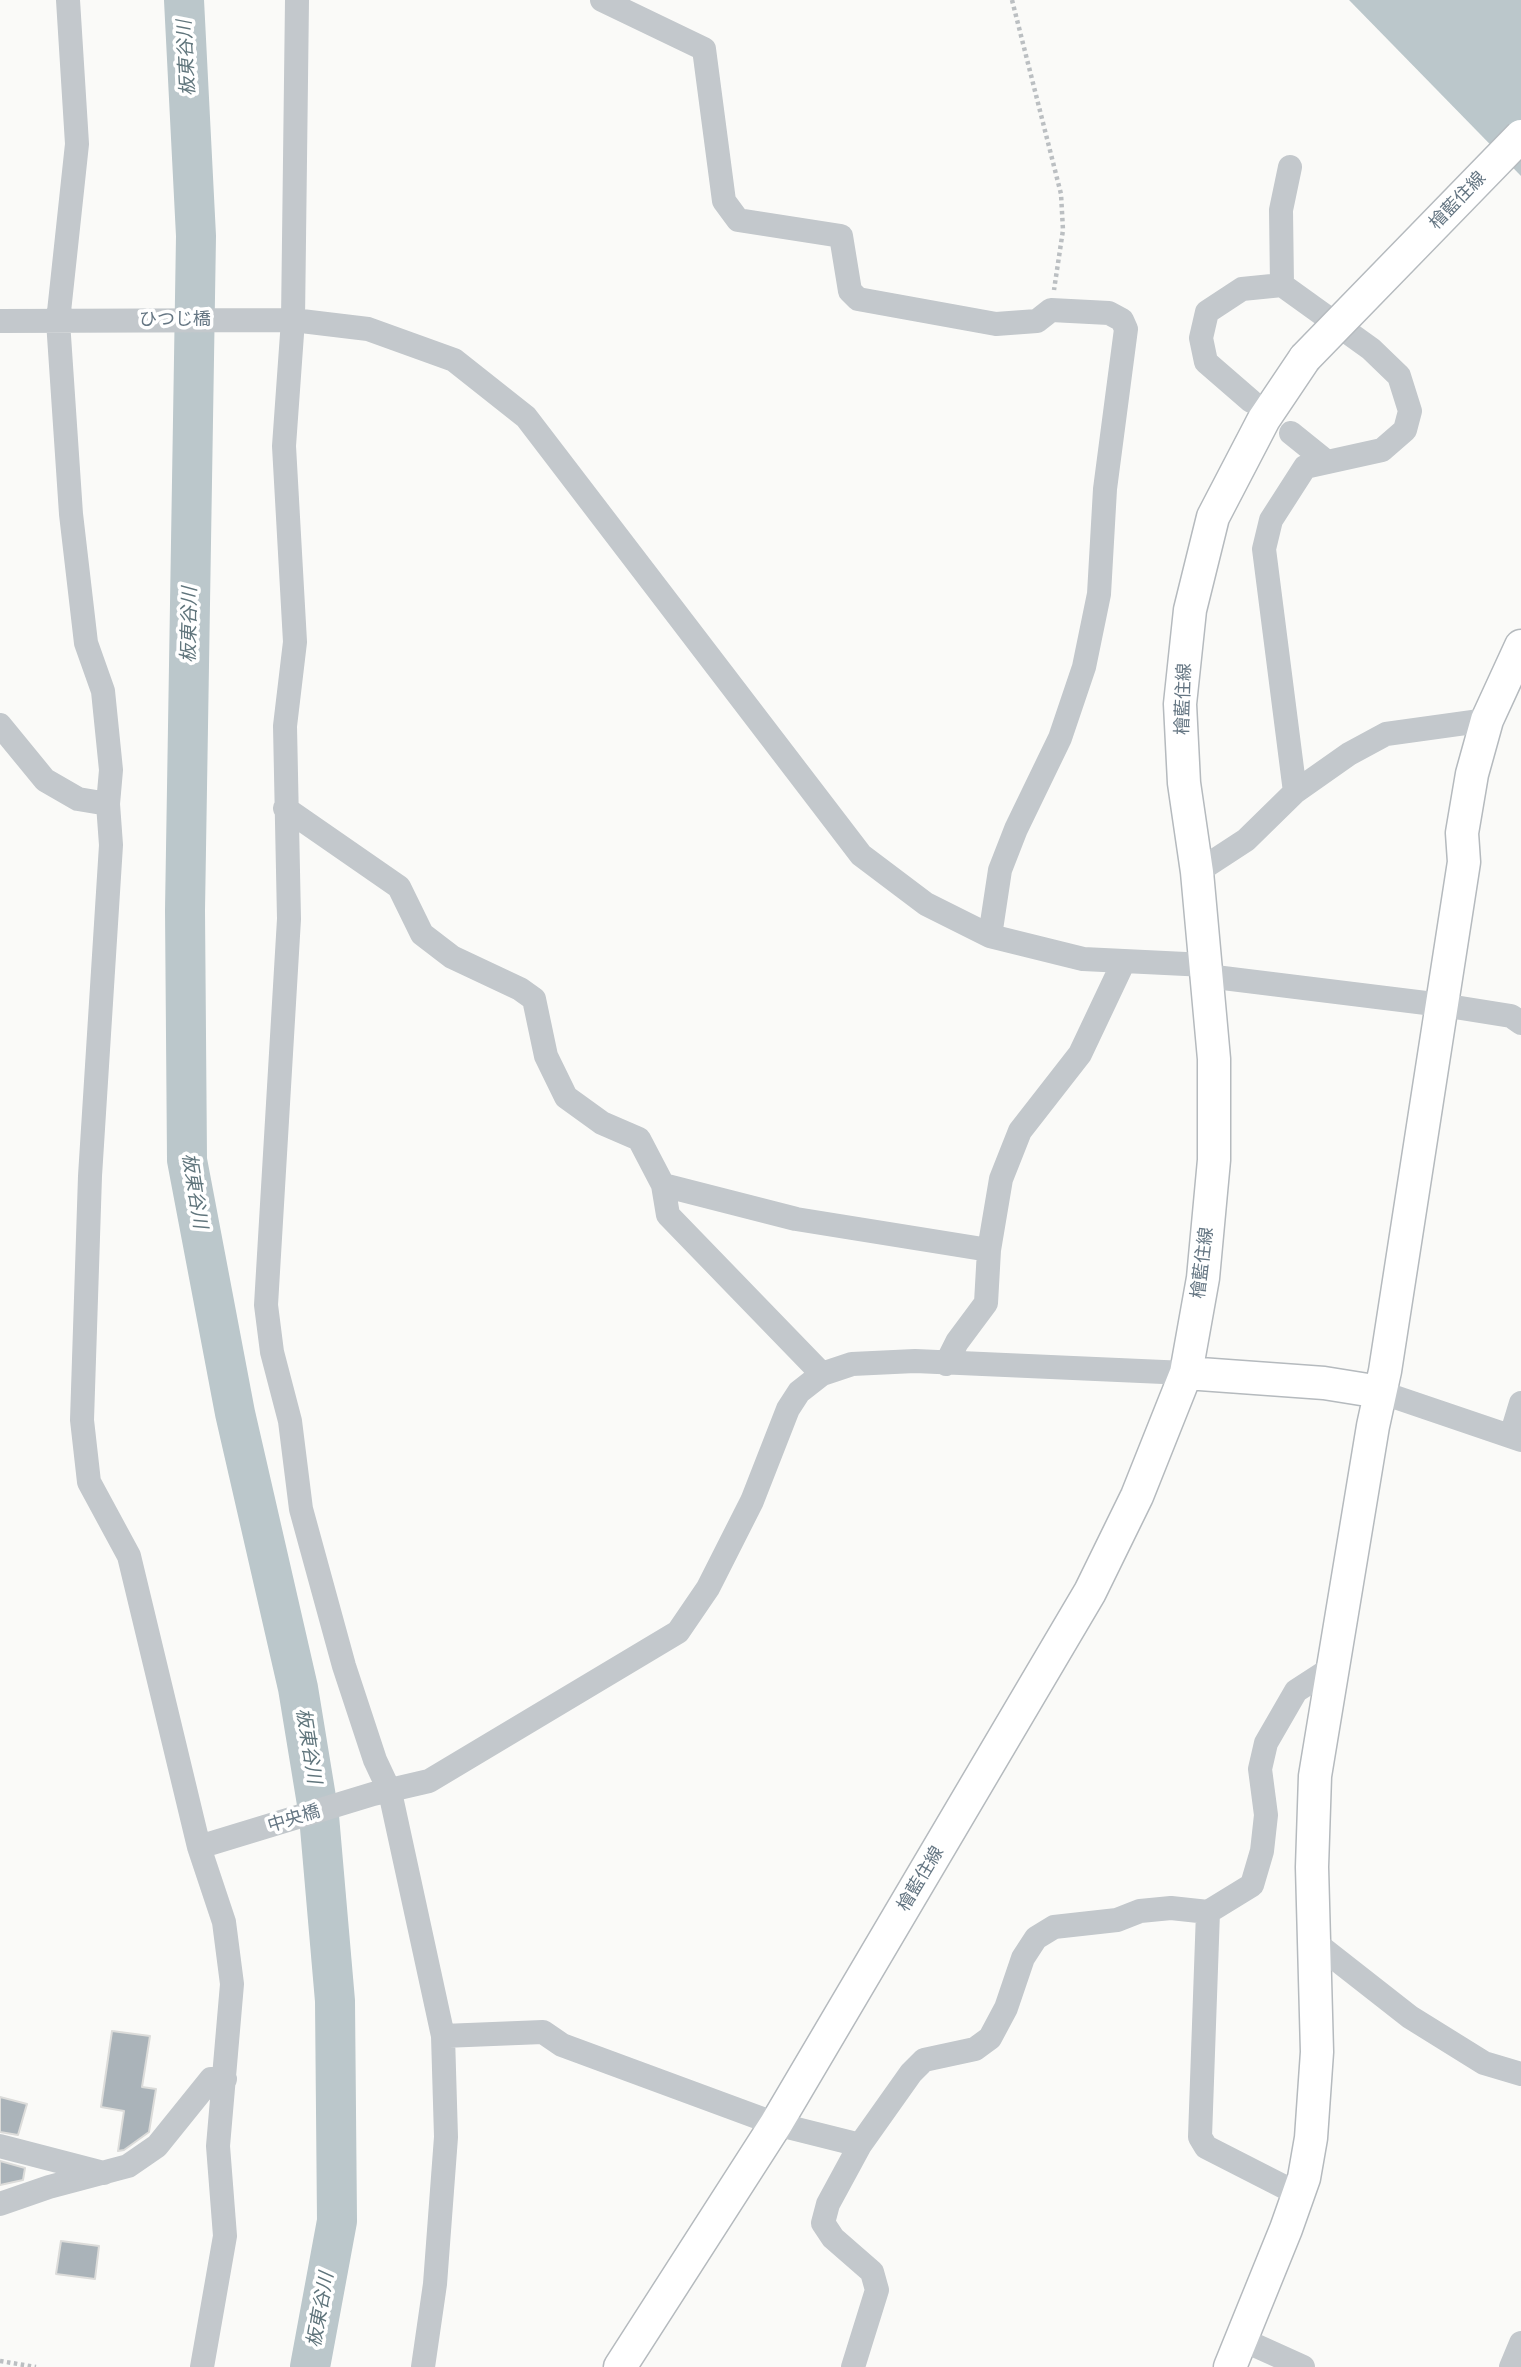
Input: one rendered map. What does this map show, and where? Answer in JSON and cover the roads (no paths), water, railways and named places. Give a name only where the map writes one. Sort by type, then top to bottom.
[{"type":"main road","name":"檜藍住線","points":[[620,2367],[776,2124],[1090,1592],[1137,1496],[1186,1373],[1203,1278],[1214,1160],[1214,1059],[1197,872],[1184,783],[1180,704],[1190,610],[1213,517],[1264,418],[1305,358],[1521,136]]},
{"type":"main road","points":[[1235,2353],[1298,2194],[1311,2138],[1317,2052],[1313,1941],[1315,1776],[1442,1005],[1464,862],[1462,833],[1470,786],[1487,720],[1521,646]]},
{"type":"main road","points":[[1186,1373],[1324,1383],[1380,1392]]},
{"type":"street","points":[[68,0],[77,144],[58,321],[71,514],[86,643],[103,691],[111,770],[108,804],[111,845],[90,1177],[82,1420],[89,1482],[129,1556],[207,1845],[224,1922],[232,1984],[218,2146],[225,2236],[202,2367]]},
{"type":"street","points":[[297,0],[293,320],[284,446],[295,642],[285,726],[289,919],[266,1305],[272,1352],[290,1421],[301,1509],[344,1666],[375,1760],[443,2036],[446,2137],[435,2284],[423,2367]]},
{"type":"street","points":[[602,0],[704,49],[724,201],[738,220],[841,236],[850,291],[858,299],[996,324],[1037,321],[1051,310],[1109,313],[1122,320],[1126,329],[1105,489],[1099,594],[1084,667],[1060,738],[1016,829],[1000,870],[990,936]]},
{"type":"street","points":[[1282,285],[1281,210],[1290,167]]},
{"type":"street","points":[[1251,401],[1206,362],[1200,338],[1207,312],[1242,289],[1282,285],[1371,349],[1399,376],[1410,411],[1405,430],[1382,450],[1306,467],[1271,520],[1264,549],[1295,792]]},
{"type":"street","name":"ひつじ橋","points":[[0,321],[293,320],[368,329],[454,360],[526,417],[861,855],[926,904],[990,936],[1083,959],[1206,971],[1442,1005],[1511,1016],[1521,1023]]},
{"type":"street","points":[[1291,433],[1327,462]]},
{"type":"street","points":[[1197,872],[1246,840],[1295,792],[1349,754],[1386,734],[1487,720]]},
{"type":"street","points":[[0,725],[45,780],[78,799],[108,804]]},
{"type":"street","points":[[285,808],[399,887],[422,934],[452,957],[520,989],[534,999],[546,1056],[566,1097],[602,1123],[639,1139],[663,1185],[668,1215],[822,1374],[852,1364],[946,1364],[1186,1373]]},
{"type":"street","points":[[946,1364],[957,1342],[986,1303],[989,1250],[1001,1179],[1020,1130],[1080,1054],[1124,961]]},
{"type":"street","points":[[663,1185],[796,1219],[989,1250]]},
{"type":"street","name":"中央橋","points":[[207,1845],[429,1781],[678,1632],[708,1588],[752,1501],[788,1409],[799,1392],[822,1374]]},
{"type":"street","points":[[1380,1392],[1516,1438],[1521,1403]]},
{"type":"street","points":[[853,2367],[877,2290],[872,2273],[833,2238],[823,2222],[828,2204],[860,2145],[911,2073],[924,2060],[975,2049],[990,2038],[1006,2008],[1023,1958],[1036,1938],[1054,1927],[1117,1920],[1140,1911],[1171,1908],[1209,1912],[1252,1885],[1262,1851],[1266,1815],[1260,1769],[1266,1743],[1296,1691],[1333,1667]]},
{"type":"street","points":[[1209,1912],[1200,2137],[1206,2147],[1298,2194]]},
{"type":"street","points":[[1313,1941],[1410,2017],[1484,2063],[1521,2074]]},
{"type":"street","points":[[443,2036],[543,2032],[562,2045],[776,2124],[860,2145]]},
{"type":"street","points":[[0,2204],[128,2166],[157,2146],[211,2079],[225,2079]]},
{"type":"street","points":[[0,2146],[107,2174]]},
{"type":"street","points":[[1511,2367],[1521,2343]]},
{"type":"street","points":[[1235,2353],[1303,2367]]},
{"type":"waterway","name":"板東谷川","points":[[184,0],[196,236],[185,910],[187,1160],[235,1413],[298,1688],[319,1816],[335,2001],[337,2221],[310,2367]]}]
